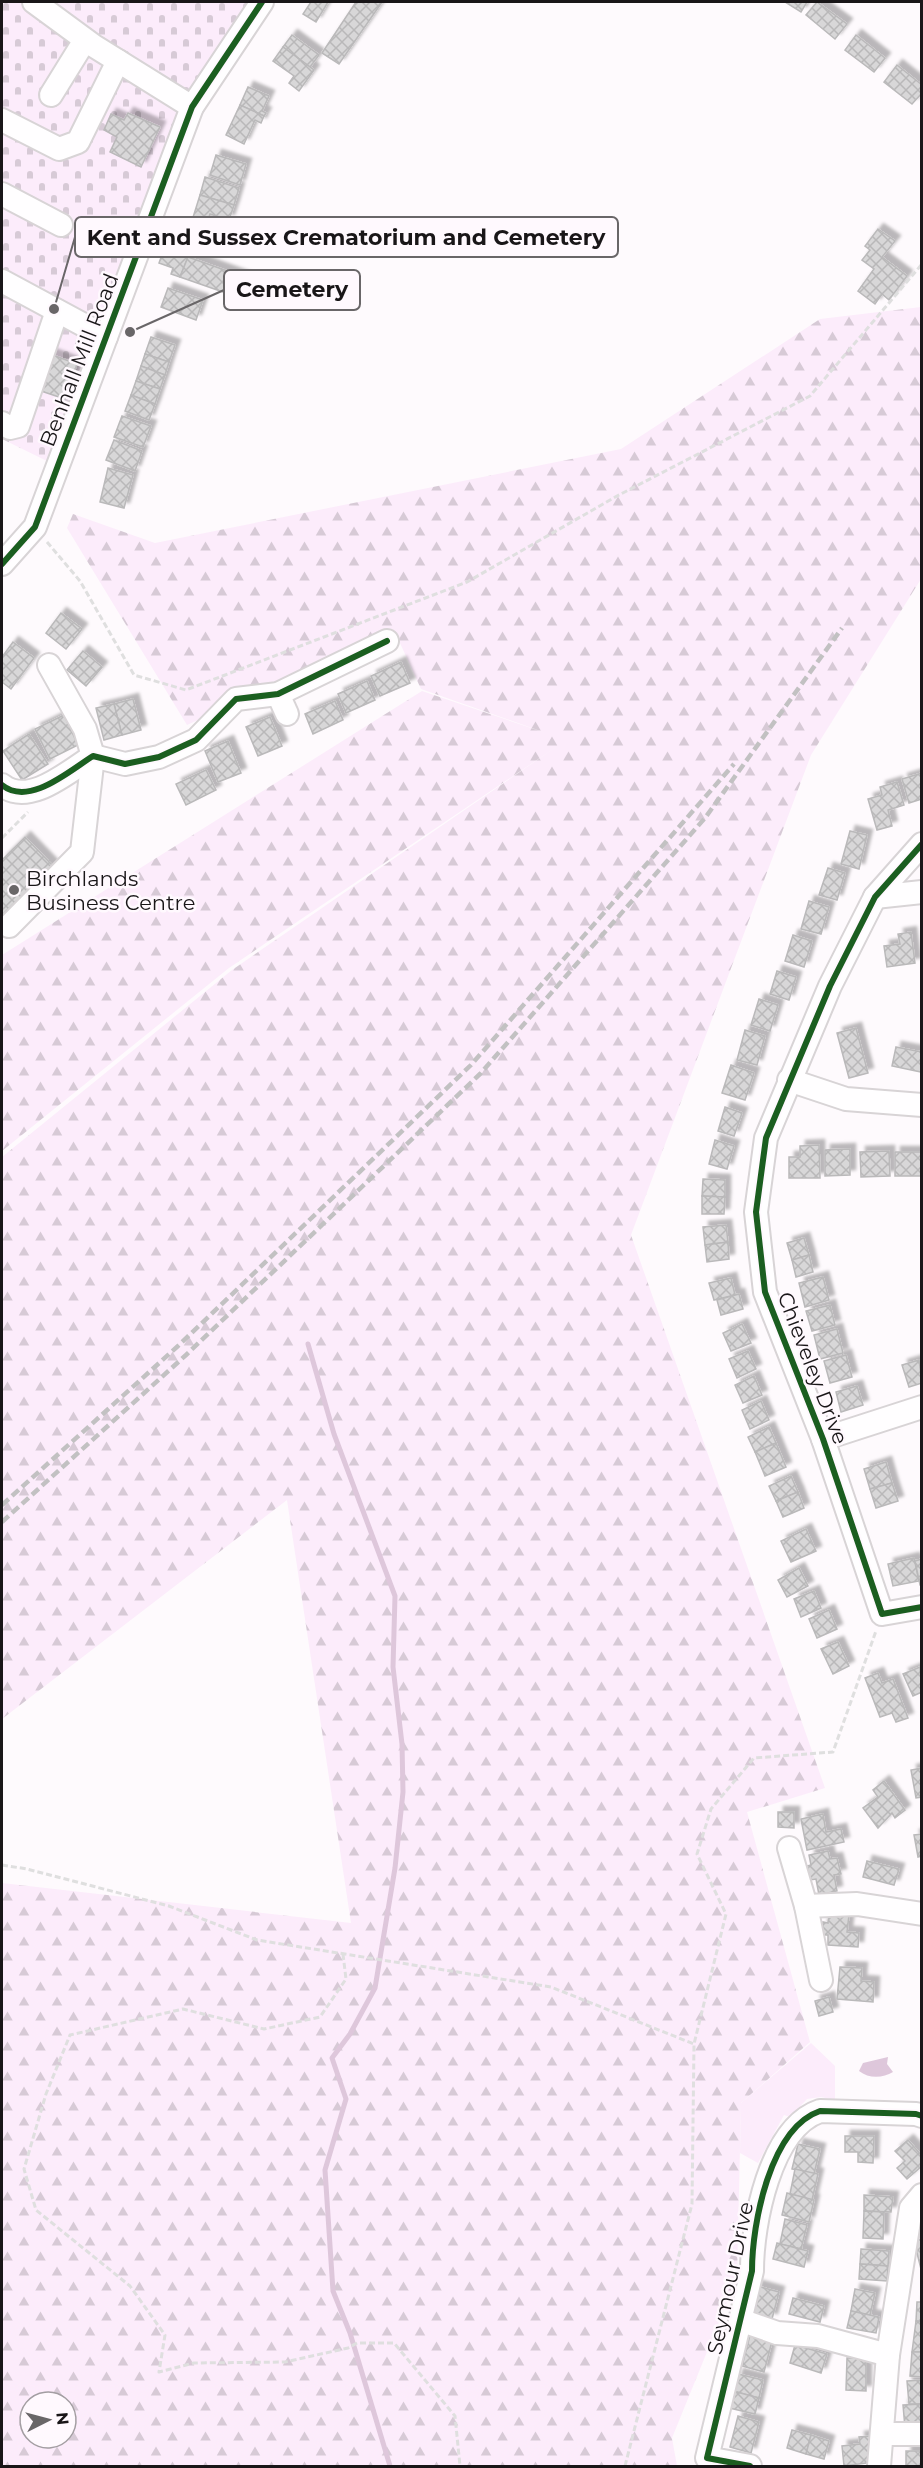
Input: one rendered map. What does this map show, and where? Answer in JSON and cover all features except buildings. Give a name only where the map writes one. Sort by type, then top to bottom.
[{"type":"street","points":[[34,2],[85,40],[192,107]]},
{"type":"street","name":"Benhall Mill Road","points":[[2,564],[35,527],[192,107],[262,2]]},
{"type":"street","points":[[51,95],[85,40]]},
{"type":"street","points":[[2,120],[59,149],[78,142],[118,61]]},
{"type":"street","points":[[2,194],[61,225]]},
{"type":"street","points":[[2,281],[106,337]]},
{"type":"street","points":[[2,423],[10,428],[18,426],[57,311]]},
{"type":"street","points":[[2,785],[21,794],[38,789],[93,756],[125,764],[159,757],[196,740],[236,699],[283,704],[387,641]]},
{"type":"street","points":[[9,926],[82,852],[93,756],[85,729],[49,665]]},
{"type":"street","name":"Chieveley Drive","points":[[882,1614],[823,1439],[765,1292],[756,1212],[766,1138],[830,986],[875,897],[921,844]]},
{"type":"street","points":[[875,897],[921,892]]},
{"type":"street","points":[[789,1080],[846,1099],[921,1105]]},
{"type":"street","points":[[823,1439],[921,1407]]},
{"type":"street","points":[[882,1614],[921,1607]]},
{"type":"street","points":[[789,1848],[806,1906],[821,1980]]},
{"type":"street","points":[[806,1906],[857,1904],[921,1914]]},
{"type":"street","name":"Seymour Drive","points":[[750,2466],[707,2458],[752,2271],[752,2244],[771,2166],[797,2124],[806,2116],[820,2111],[921,2116]]},
{"type":"street","points":[[879,2466],[888,2355],[910,2208],[921,2195]]},
{"type":"street","name":"Seymour Drive","points":[[740,2320],[777,2333],[818,2336],[888,2355]]},
{"type":"street","points":[[882,2433],[921,2434]]},
{"type":"path","points":[[35,527],[80,581],[134,675],[186,690],[467,582],[617,496],[810,396],[921,264]]},
{"type":"path","points":[[2,838],[31,810],[38,789]]},
{"type":"path","points":[[625,2466],[692,2204],[694,2044],[726,1914],[697,1854],[711,1809],[754,1758],[833,1752],[882,1614]]},
{"type":"path","points":[[2,1865],[27,1869],[169,1906],[257,1940],[551,1987],[694,2044]]},
{"type":"path","points":[[343,1954],[346,1979],[320,2017],[264,2029],[183,2009],[70,2035],[46,2094],[24,2169],[36,2210],[130,2286],[165,2334],[159,2372],[194,2363],[285,2362],[348,2348],[357,2343],[394,2343],[455,2416],[460,2466]]},
{"type":"green space","points":[[2,2],[248,2],[194,89],[49,462],[2,439]]},
{"type":"green space","points":[[921,307],[921,579],[811,755],[631,1235],[825,1788],[747,1812],[810,2042],[741,2103],[737,2278],[672,2438],[677,2466],[2,2466],[2,1883],[351,1923],[287,1500],[2,1719],[2,1157],[232,970],[559,745],[229,968],[2,1151],[2,955],[422,691],[546,733],[421,689],[394,630],[187,725],[67,528],[73,514],[155,543],[621,449],[820,319]]},
{"type":"green space","points":[[811,2043],[835,2066],[835,2100],[821,2097],[807,2099],[790,2117],[784,2115],[758,2163],[740,2153],[741,2103]]},
{"type":"shaded area","points":[[888,2057],[887,2064],[893,2072],[889,2074],[872,2076],[859,2071],[863,2063]]},
{"type":"waterway","points":[[308,1344],[334,1434],[395,1596],[393,1667],[402,1744],[403,1792],[395,1868],[375,1988],[350,2034],[332,2058],[346,2099],[325,2170],[333,2291],[350,2333],[390,2466]]},
{"type":"railway","points":[[2,1522],[186,1355],[480,1074],[705,818],[842,628]]},
{"type":"railway","points":[[2,1505],[178,1346],[471,1065],[734,764]]},
{"type":"cycle path","points":[[2,564],[35,527],[192,107],[262,2]]},
{"type":"cycle path","points":[[2,785],[13,791],[24,792],[36,789],[61,778],[93,756],[125,764],[159,757],[196,740],[236,699],[278,694],[387,641]]},
{"type":"cycle path","points":[[922,844],[875,897],[830,986],[766,1138],[756,1212],[765,1292],[823,1439],[882,1614],[922,1607]]},
{"type":"cycle path","points":[[750,2466],[707,2458],[752,2271],[760,2204],[777,2157],[788,2137],[803,2121],[820,2111],[922,2116]]},
{"type":"place","name":"Kent and Sussex Crematorium and Cemetery","points":[[54,309]]},
{"type":"place","name":"Cemetery","points":[[130,332]]},
{"type":"place","name":"Birchlands Business Centre","points":[[14,890]]}]
